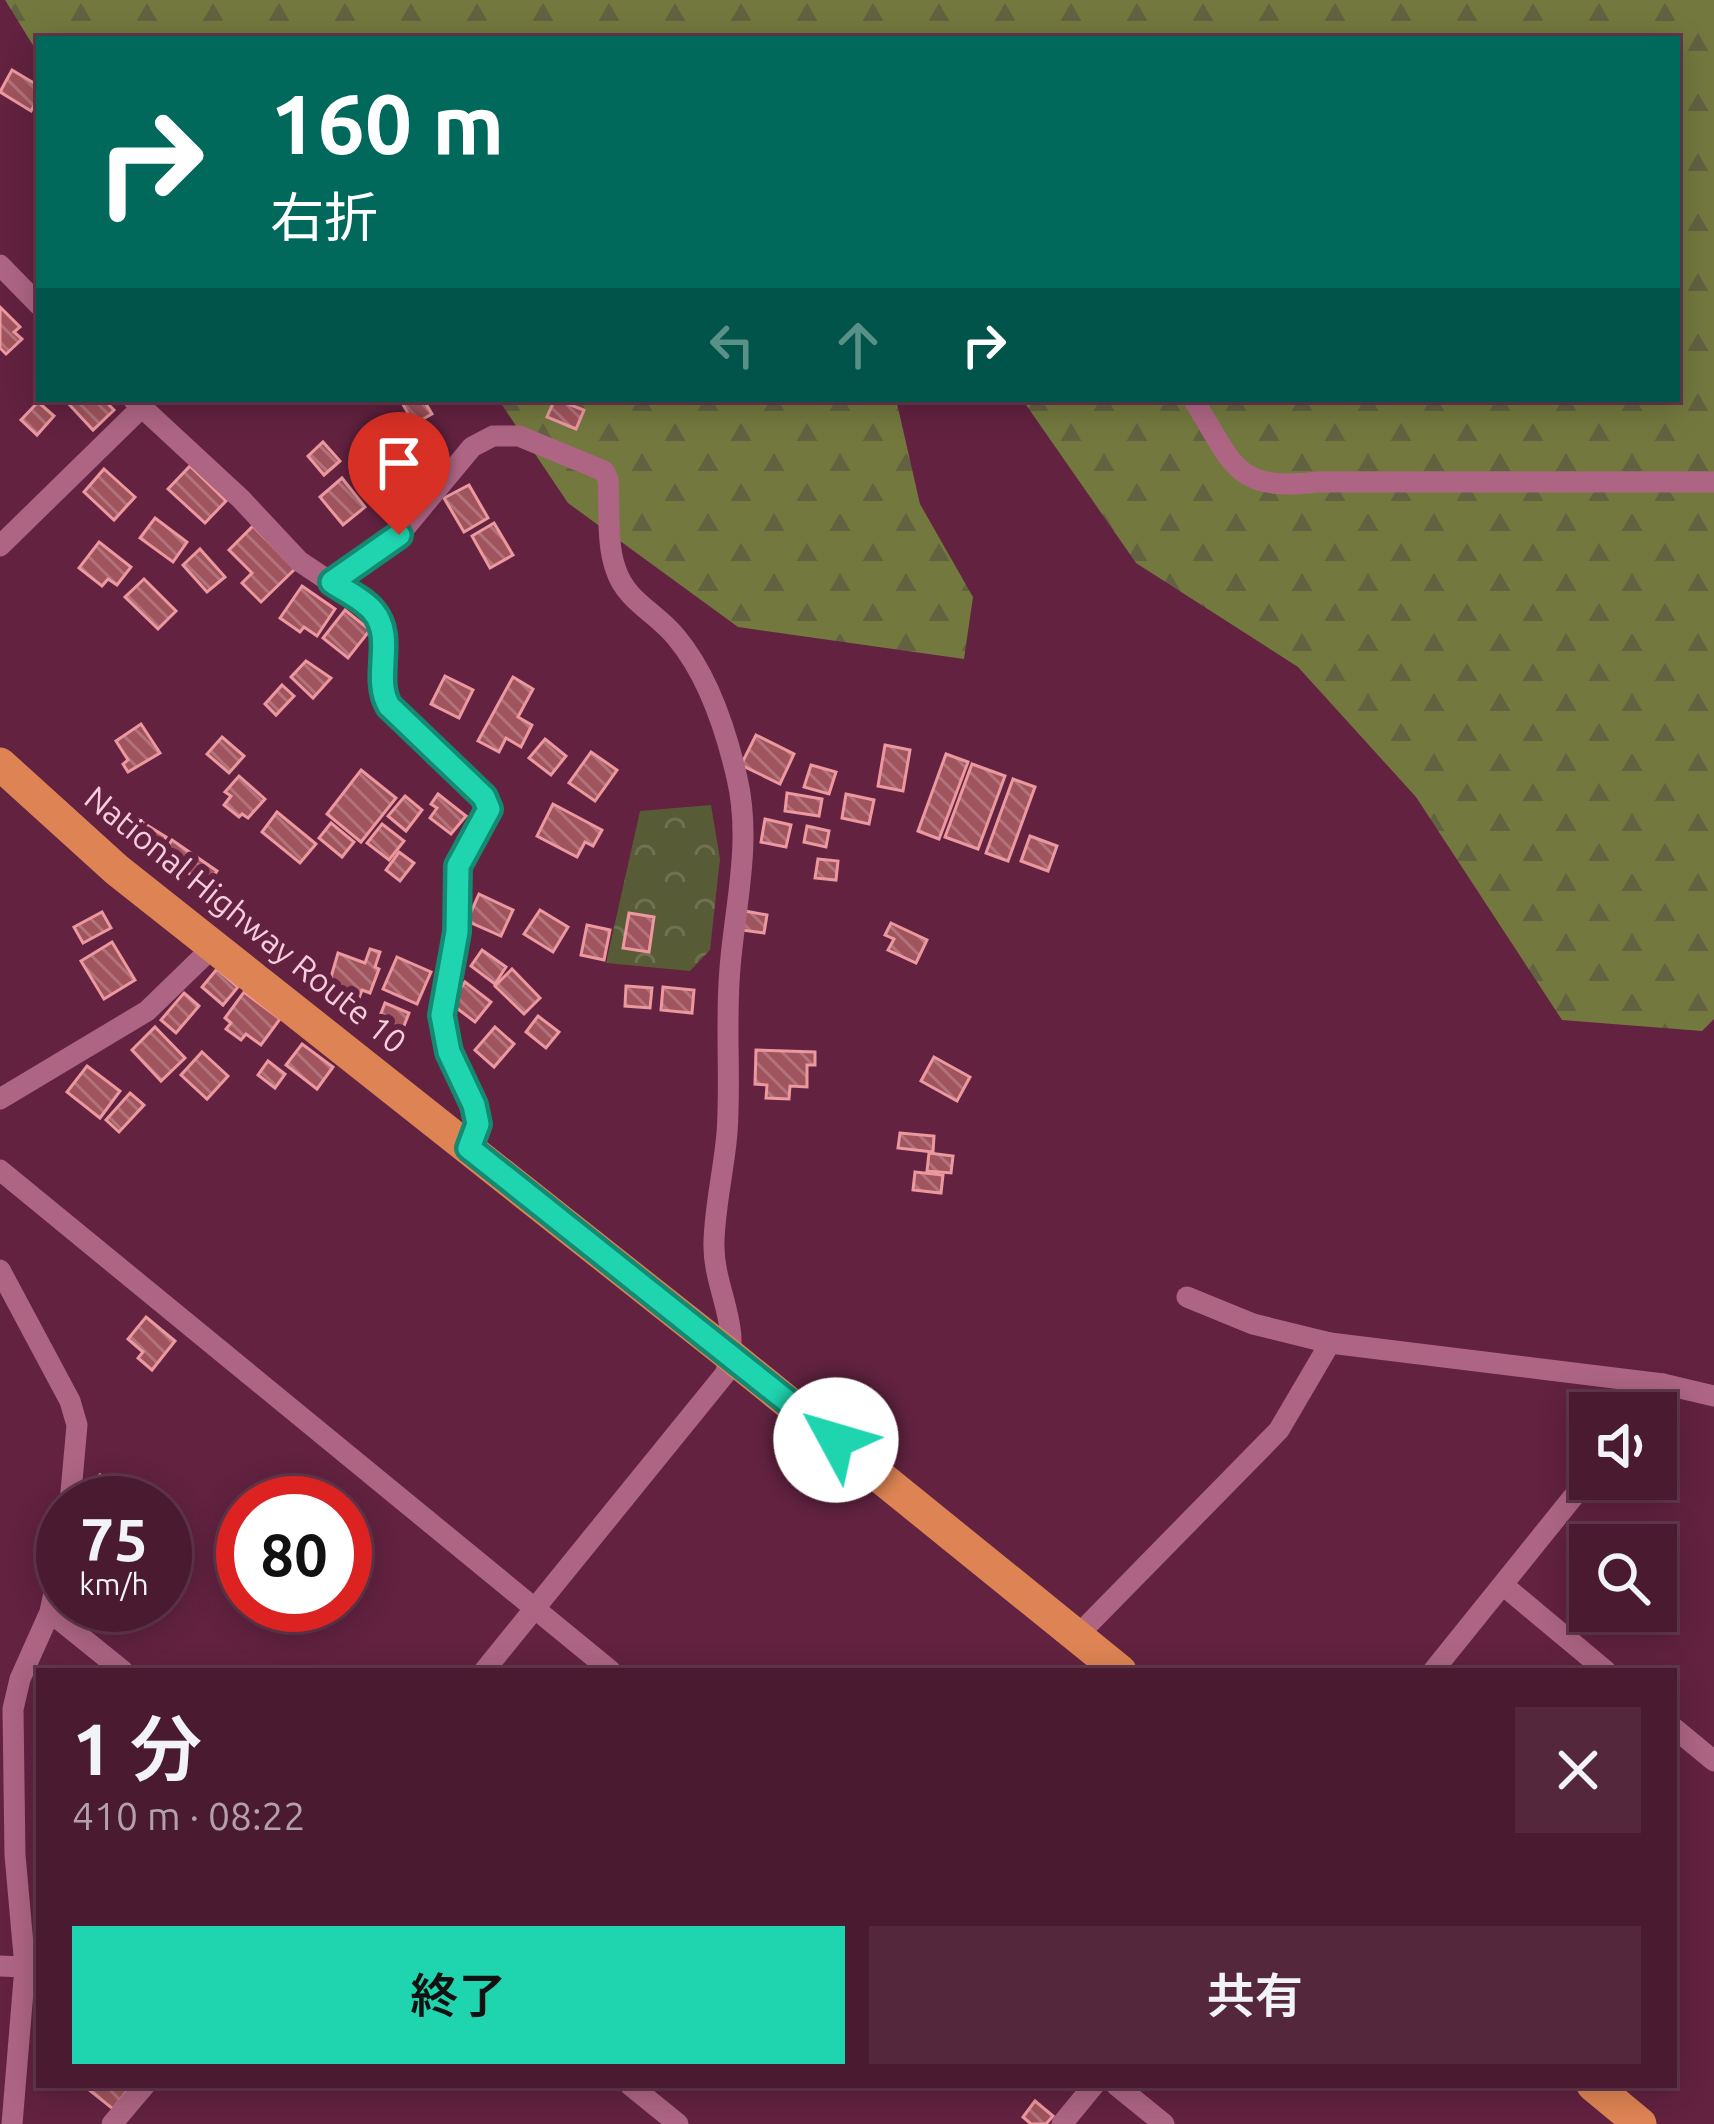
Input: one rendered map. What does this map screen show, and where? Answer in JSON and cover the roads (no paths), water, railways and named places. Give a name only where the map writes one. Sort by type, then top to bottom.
[{"type":"highway","name":"National Highway Route 10","points":[[0,764],[117,870],[1116,1668]]},
{"type":"highway","points":[[1597,2088],[1640,2124]]},
{"type":"street","points":[[0,266],[36,302]]},
{"type":"street","points":[[1195,402],[1234,465],[1255,481],[1280,487],[1318,482],[1714,482]]},
{"type":"street","points":[[0,546],[137,403],[241,499],[299,561],[372,610],[384,630],[381,692],[389,706],[484,797],[489,809],[458,866],[457,932],[442,1015],[449,1052],[478,1124],[469,1148]]},
{"type":"street","points":[[332,582],[399,535],[472,447],[493,436],[519,436],[604,471],[615,568],[626,590],[675,634],[712,698],[737,778],[743,816],[740,897],[730,968],[727,1132],[714,1242],[716,1274],[733,1331],[732,1357],[725,1374],[486,1668]]},
{"type":"street","points":[[0,1099],[147,1011],[214,945]]},
{"type":"street","points":[[0,1170],[607,1668]]},
{"type":"street","points":[[0,1270],[70,1401],[77,1425],[72,1476]]},
{"type":"street","points":[[1187,1297],[1253,1324],[1330,1342],[1663,1384],[1714,1396]]},
{"type":"street","points":[[1078,1635],[1279,1430],[1330,1342]]},
{"type":"street","points":[[1657,1392],[1663,1384]]},
{"type":"street","points":[[1435,1668],[1571,1500]]},
{"type":"street","points":[[1503,1585],[1602,1668]]},
{"type":"street","points":[[12,2124],[26,1967],[15,1855],[12,1722],[20,1679],[41,1632]]},
{"type":"street","points":[[75,1632],[119,1668]]},
{"type":"street","points":[[1677,1730],[1714,1761]]},
{"type":"street","points":[[0,1966],[26,1967]]},
{"type":"street","points":[[112,2124],[142,2088]]},
{"type":"street","points":[[634,2088],[678,2124]]},
{"type":"street","points":[[1062,2124],[1092,2088]]},
{"type":"street","points":[[1120,2088],[1164,2124]]}]
